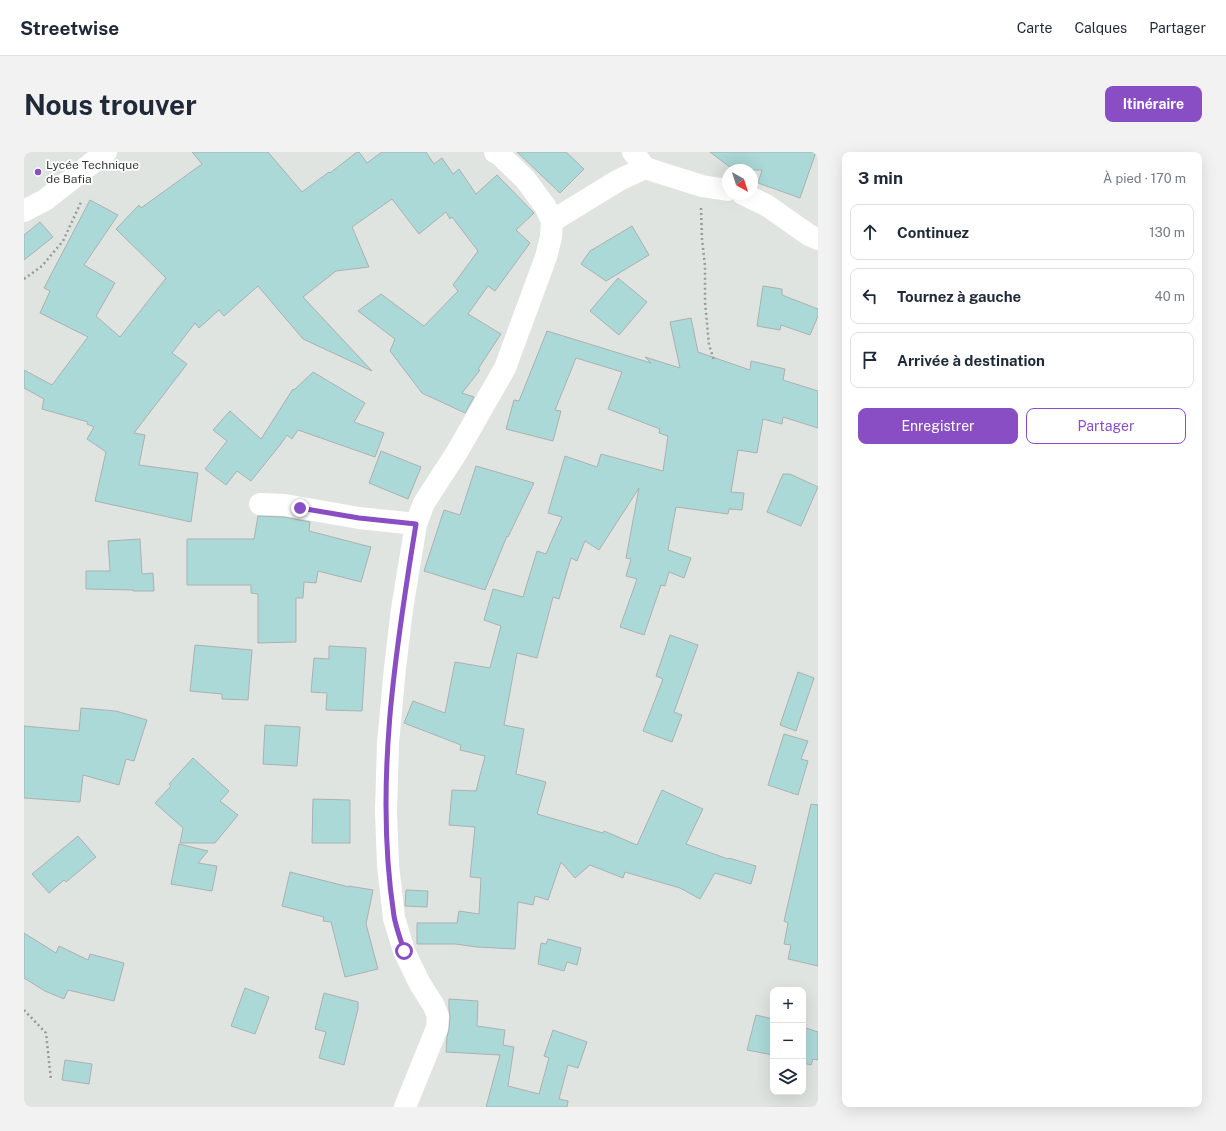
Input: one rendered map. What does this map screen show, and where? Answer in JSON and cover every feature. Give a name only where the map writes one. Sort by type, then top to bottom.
[{"type":"street","points":[[24,211],[45,200],[106,152]]},
{"type":"street","points":[[405,1107],[437,1028],[438,1016],[404,951],[394,918],[388,865],[386,827],[388,743],[395,668],[402,609],[416,524],[424,503],[457,452],[505,368],[546,257],[551,237],[552,221],[545,206],[525,179],[495,152]]},
{"type":"street","points":[[552,221],[619,180],[639,160],[702,186],[722,189]]},
{"type":"street","points":[[756,200],[766,205],[809,235],[818,239]]},
{"type":"street","points":[[260,504],[285,505],[359,518],[416,524]]},
{"type":"path","points":[[702,186],[702,239],[705,266],[704,302],[709,345],[714,360]]},
{"type":"path","points":[[24,279],[42,266],[63,241],[83,199]]},
{"type":"path","points":[[24,1010],[46,1033],[51,1080]]},
{"type":"building","points":[[192,152],[268,152],[302,192],[357,152],[359,152],[367,163],[382,152],[426,152],[434,164],[442,158],[453,174],[459,169],[476,194],[497,175],[534,213],[516,230],[530,243],[495,291],[488,286],[468,314],[501,334],[478,369],[480,370],[462,393],[474,397],[465,413],[422,393],[390,351],[395,339],[358,311],[381,294],[424,326],[458,291],[453,285],[478,251],[452,217],[450,219],[446,212],[419,234],[392,199],[352,227],[369,267],[336,271],[303,297],[372,371],[303,339],[258,286],[224,316],[219,310],[199,328],[195,323],[172,353],[187,364],[134,433],[145,435],[139,465],[198,473],[191,522],[95,501],[106,452],[87,439],[94,427],[87,424],[88,422],[42,409],[44,399],[24,388],[24,370],[52,385],[88,337],[40,313],[50,291],[44,288],[90,200],[118,215],[84,265],[115,283],[96,316],[120,337],[166,278],[116,229],[139,205],[141,208],[202,164]]},
{"type":"building","points":[[517,152],[566,152],[584,169],[560,193]]},
{"type":"building","points":[[710,152],[816,152],[800,198],[758,183],[762,170],[758,170],[758,164],[726,164]]},
{"type":"building","points":[[40,222],[53,237],[24,260],[24,235]]},
{"type":"building","points":[[632,226],[649,255],[606,281],[581,264],[590,251]]},
{"type":"building","points":[[618,278],[647,302],[619,335],[590,311]]},
{"type":"building","points":[[763,286],[782,289],[782,295],[818,309],[818,316],[810,335],[781,325],[780,330],[757,326]]},
{"type":"building","points":[[691,318],[698,352],[750,370],[751,361],[785,369],[783,380],[818,391],[818,428],[783,417],[782,424],[763,419],[757,453],[738,450],[731,492],[744,493],[742,510],[729,509],[728,514],[676,507],[668,550],[691,558],[684,578],[669,572],[665,586],[661,585],[644,635],[620,627],[637,579],[626,576],[631,559],[626,558],[639,488],[599,550],[585,541],[577,561],[571,558],[559,599],[553,597],[537,658],[517,653],[504,725],[524,729],[516,774],[546,782],[537,814],[603,833],[604,831],[637,845],[662,790],[703,809],[686,844],[728,859],[729,858],[756,866],[751,884],[715,873],[700,899],[680,888],[625,872],[623,878],[590,865],[575,878],[561,862],[548,900],[535,896],[533,905],[518,902],[515,949],[455,944],[417,944],[417,923],[457,923],[459,911],[479,914],[481,878],[470,877],[475,827],[449,825],[452,790],[476,791],[485,756],[460,750],[461,745],[404,723],[413,701],[445,713],[455,662],[490,668],[501,626],[484,620],[493,589],[523,597],[537,551],[546,554],[562,517],[548,513],[565,456],[597,467],[601,454],[663,471],[668,436],[659,433],[660,429],[608,409],[622,372],[576,358],[555,410],[561,411],[553,441],[506,429],[514,400],[519,401],[547,331],[651,363],[645,357],[680,368],[670,322]]},
{"type":"building","points":[[313,372],[365,403],[354,422],[384,433],[375,457],[298,430],[292,439],[287,435],[251,481],[237,471],[226,485],[205,469],[227,441],[213,430],[230,411],[261,439],[293,389],[294,390]]},
{"type":"building","points":[[381,451],[421,467],[408,499],[369,483]]},
{"type":"building","points":[[476,466],[534,483],[508,537],[507,536],[485,590],[424,571],[444,510],[460,515]]},
{"type":"building","points":[[783,474],[790,474],[818,487],[801,526],[767,512]]},
{"type":"building","points":[[258,516],[284,517],[310,522],[309,531],[371,547],[361,582],[318,571],[316,583],[304,582],[303,598],[296,598],[296,642],[258,643],[258,594],[251,593],[251,585],[187,585],[187,539],[254,539]]},
{"type":"building","points":[[140,539],[142,574],[153,573],[154,591],[86,589],[86,571],[110,571],[108,541]]},
{"type":"building","points":[[670,635],[698,645],[674,712],[682,715],[672,742],[643,731],[663,679],[656,676]]},
{"type":"building","points":[[195,645],[252,650],[248,700],[222,699],[222,694],[190,691]]},
{"type":"building","points":[[329,646],[366,648],[362,711],[326,710],[327,693],[311,692],[314,658],[329,659]]},
{"type":"building","points":[[798,672],[814,678],[796,731],[780,725]]},
{"type":"building","points":[[81,708],[116,711],[147,720],[134,761],[126,759],[119,785],[83,775],[80,802],[24,798],[24,726],[79,731]]},
{"type":"building","points":[[265,725],[300,727],[297,766],[263,764]]},
{"type":"building","points":[[784,734],[808,741],[801,759],[808,761],[798,795],[768,785]]},
{"type":"building","points":[[193,758],[229,791],[220,801],[238,815],[215,843],[180,843],[183,828],[155,803],[171,786],[169,784]]},
{"type":"building","points":[[313,799],[350,800],[350,843],[312,843]]},
{"type":"building","points":[[811,804],[818,805],[818,966],[788,959],[791,945],[784,944],[788,923],[784,921]]},
{"type":"building","points":[[78,836],[96,857],[66,882],[64,880],[49,893],[32,874]]},
{"type":"building","points":[[179,844],[208,851],[198,863],[217,866],[212,891],[171,884]]},
{"type":"building","points":[[290,872],[349,887],[373,890],[366,924],[378,969],[345,977],[331,922],[323,921],[324,917],[282,906]]},
{"type":"building","points":[[406,890],[428,891],[427,907],[405,906]]},
{"type":"building","points":[[24,933],[56,953],[59,946],[88,960],[90,954],[124,963],[114,1001],[68,990],[64,999],[45,991],[24,978]]},
{"type":"building","points":[[548,939],[581,948],[577,965],[567,962],[564,971],[538,964],[541,943],[546,944]]},
{"type":"building","points":[[245,988],[269,997],[255,1034],[231,1026]]},
{"type":"building","points":[[324,993],[358,1002],[358,1009],[344,1065],[319,1058],[326,1032],[315,1029]]},
{"type":"building","points":[[449,999],[478,1001],[477,1026],[505,1030],[503,1045],[514,1047],[508,1086],[539,1094],[549,1058],[544,1056],[553,1030],[587,1042],[578,1068],[568,1065],[559,1099],[568,1101],[567,1107],[486,1107],[500,1055],[446,1052],[450,1017]]},
{"type":"building","points":[[756,1015],[770,1018],[770,1054],[747,1050]]},
{"type":"building","points":[[806,1028],[818,1032],[818,1060],[813,1059],[811,1065],[806,1064]]},
{"type":"building","points":[[65,1060],[92,1064],[89,1084],[62,1080]]},
{"type":"place","name":"Lycée Technique de Bafia","points":[[38,172]]},
{"type":"route","points":[[300,508],[359,518],[416,524],[402,609],[395,668],[388,743],[386,812],[388,865],[394,918],[404,951]]}]
